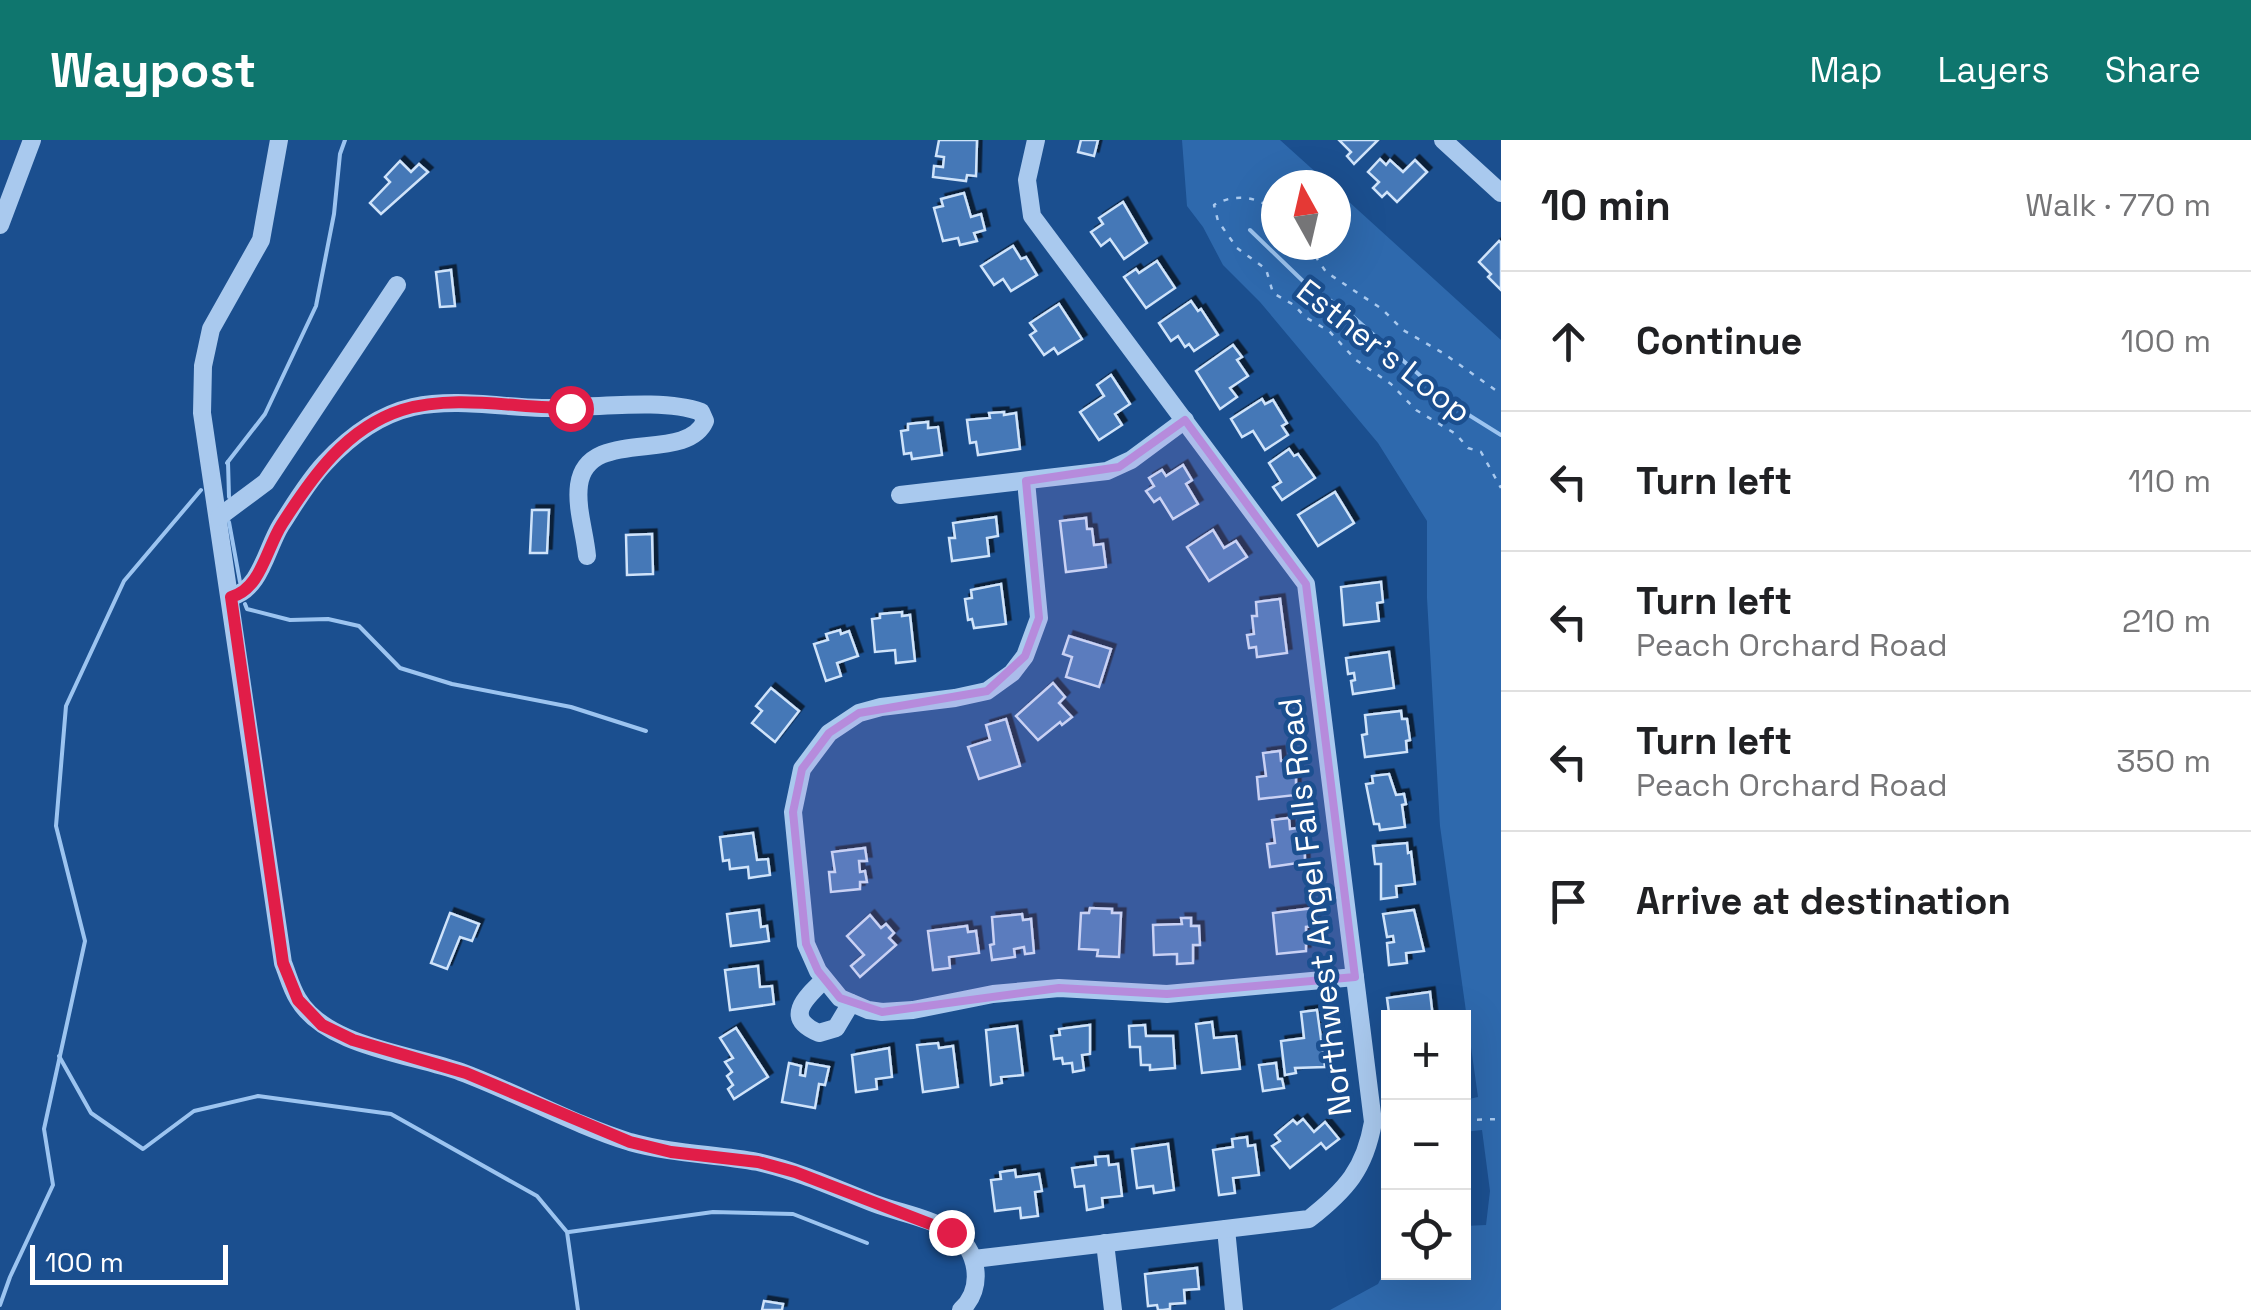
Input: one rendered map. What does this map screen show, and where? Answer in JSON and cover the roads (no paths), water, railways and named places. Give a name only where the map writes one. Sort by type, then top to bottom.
[{"type":"street","points":[[0,225],[32,140]]},
{"type":"street","points":[[279,140],[261,240],[211,329],[203,366],[202,413],[283,963],[298,1000],[322,1025],[353,1040],[466,1073],[630,1142],[671,1152],[758,1162],[837,1186],[951,1232],[964,1241],[974,1259],[975,1289],[962,1310]]},
{"type":"street","name":"Northwest Angel Falls Road","points":[[974,1259],[1309,1219],[1343,1192],[1368,1151],[1373,1122],[1306,584],[1032,216],[1027,180],[1036,140]]},
{"type":"street","points":[[1443,140],[1501,193]]},
{"type":"street","points":[[219,516],[266,482],[397,286]]},
{"type":"street","points":[[231,597],[246,591],[282,524],[326,462],[357,433],[384,417],[416,406],[452,403],[555,408],[676,406],[701,412],[705,421],[702,428],[687,438],[604,454],[587,464],[579,483],[587,556]]},
{"type":"street","points":[[900,495],[1120,467],[1186,420]]},
{"type":"street","points":[[1026,481],[1040,618],[1026,656],[1012,673],[987,690],[859,713],[829,732],[802,770],[793,812],[806,944],[824,980],[840,998],[882,1012],[1059,988],[1167,994],[1355,978]]},
{"type":"street","points":[[824,980],[802,1002],[800,1017],[806,1026],[819,1034],[836,1028],[851,1003]]},
{"type":"street","points":[[1226,1229],[1234,1310]]},
{"type":"street","points":[[1105,1243],[1113,1310]]},
{"type":"waterway","points":[[227,463],[265,414],[316,306],[345,140]]},
{"type":"waterway","points":[[1250,230],[1305,283],[1351,315],[1456,407],[1501,435]]},
{"type":"waterway","points":[[228,462],[229,497]]},
{"type":"waterway","points":[[0,1305],[53,1185],[44,1129],[85,941],[56,826],[66,706],[124,581],[201,490]]},
{"type":"waterway","points":[[229,522],[240,582]]},
{"type":"waterway","points":[[245,604],[247,609],[290,620],[328,619],[359,626],[400,668],[452,684],[571,707],[646,731]]},
{"type":"waterway","points":[[59,1056],[91,1113],[143,1149],[194,1111],[258,1096],[391,1114],[537,1196],[567,1232],[578,1310]]},
{"type":"waterway","points":[[569,1232],[713,1212],[793,1214],[867,1243]]}]
